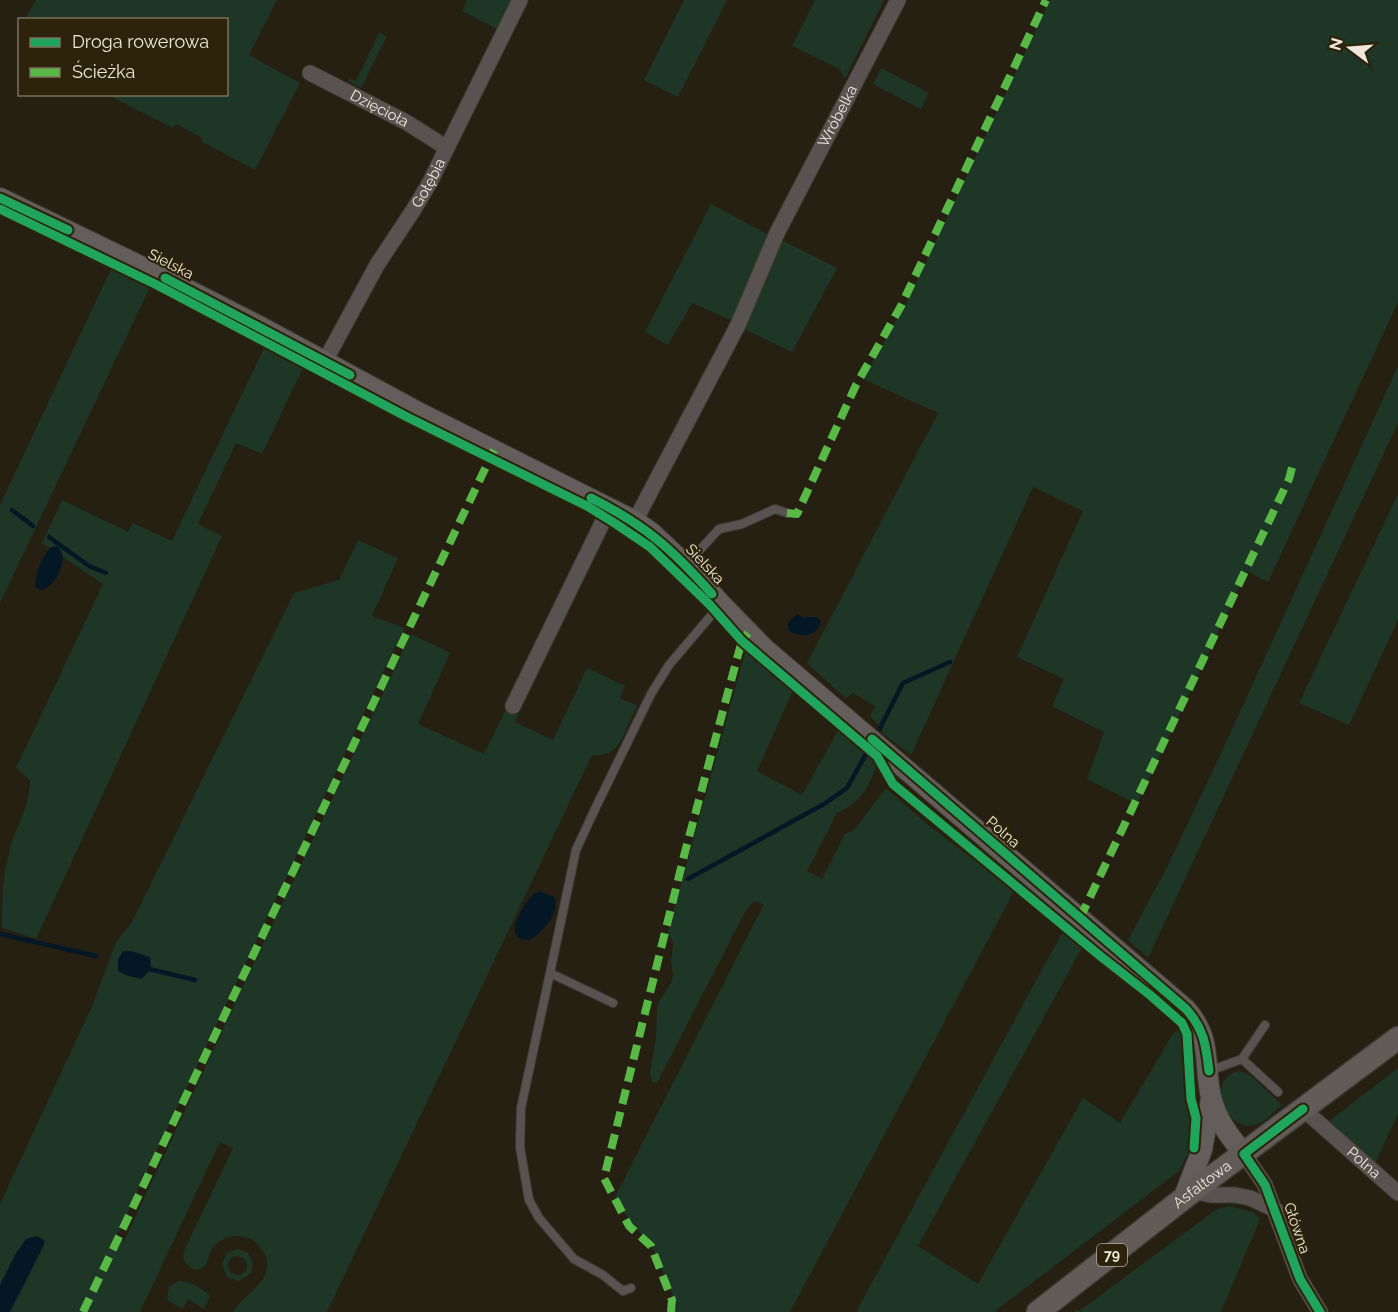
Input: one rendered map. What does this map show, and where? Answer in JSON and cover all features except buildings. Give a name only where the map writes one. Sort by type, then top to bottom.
[{"type":"main road","name":"Asfaltowa","points":[[1038,1312],[1188,1195],[1398,1038]]},
{"type":"street","name":"Gołębia","points":[[326,361],[377,265],[414,209],[447,148],[520,0]]},
{"type":"street","name":"Wróbelka","points":[[635,521],[738,325],[777,233],[898,0]]},
{"type":"street","name":"Dzięcioła","points":[[310,73],[406,122],[447,148]]},
{"type":"street","name":"Sielska","points":[[0,198],[161,276],[326,361],[418,412],[635,521],[652,533],[686,565],[748,633]]},
{"type":"street","points":[[513,706],[610,507]]},
{"type":"street","name":"Polna","points":[[748,633],[1186,1009],[1198,1022],[1204,1037],[1211,1099],[1224,1129],[1244,1154]]},
{"type":"street","points":[[1211,1099],[1202,1150],[1188,1195],[1235,1195],[1250,1198],[1275,1210]]},
{"type":"street","name":"Polna","points":[[1303,1109],[1398,1193]]},
{"type":"street","name":"Główna","points":[[1244,1154],[1265,1185],[1300,1279],[1320,1312]]},
{"type":"lane","points":[[686,565],[719,529],[742,524],[775,509],[787,513]]},
{"type":"lane","points":[[631,1287],[623,1291],[603,1275],[574,1259],[539,1218],[530,1200],[520,1147],[520,1108],[576,850],[651,694],[669,665],[721,604]]},
{"type":"lane","points":[[550,973],[613,1003]]},
{"type":"lane","points":[[1209,1071],[1242,1059],[1265,1025]]},
{"type":"lane","points":[[1242,1059],[1278,1092]]},
{"type":"green space","points":[[36,0],[277,0],[249,55],[300,83],[255,170],[201,141],[203,138],[176,124],[173,128],[110,96],[228,96],[228,18],[26,18]]},
{"type":"green space","points":[[467,0],[512,0],[497,29],[462,11]]},
{"type":"green space","points":[[684,0],[727,0],[678,97],[644,80]]},
{"type":"green space","points":[[815,0],[884,0],[845,79],[840,69],[792,46]]},
{"type":"green space","points":[[1050,0],[1398,0],[1398,302],[1268,582],[1247,571],[1137,804],[1087,779],[1104,732],[1052,706],[1064,679],[1017,657],[1083,511],[1033,487],[911,755],[882,733],[883,730],[870,716],[875,706],[853,693],[845,698],[807,663],[938,413],[863,379],[908,300]]},
{"type":"green space","points":[[379,33],[387,36],[361,88],[348,81],[349,78],[356,81]]},
{"type":"green space","points":[[881,68],[929,93],[921,109],[873,84]]},
{"type":"green space","points":[[711,204],[769,235],[735,322],[692,303],[668,345],[645,332]]},
{"type":"green space","points":[[781,240],[837,268],[792,352],[744,329]]},
{"type":"green space","points":[[112,267],[150,287],[0,603],[0,505]]},
{"type":"green space","points":[[264,348],[302,365],[302,370],[262,454],[236,443],[198,524],[222,536],[36,939],[2,928],[5,872],[28,799],[30,780],[16,768],[103,584],[42,543],[62,500],[128,532],[133,523],[172,541]]},
{"type":"green space","points":[[1398,366],[1398,423],[1148,958],[1128,940],[1168,865],[1223,749]]},
{"type":"green space","points":[[1398,494],[1398,620],[1349,725],[1299,703]]},
{"type":"green space","points":[[358,540],[398,558],[372,616],[404,628],[116,1237],[124,1241],[411,634],[450,653],[418,724],[484,754],[508,705],[520,711],[515,722],[553,740],[587,668],[625,686],[620,698],[638,706],[616,747],[602,755],[592,755],[327,1312],[233,1312],[264,1278],[267,1270],[267,1261],[263,1251],[249,1238],[234,1236],[219,1242],[212,1249],[202,1268],[193,1269],[186,1263],[183,1256],[185,1249],[233,1148],[220,1142],[140,1312],[0,1312],[0,1204],[93,1004],[116,942],[132,922],[294,593],[339,580]]},
{"type":"green space","points":[[746,649],[793,690],[757,771],[802,795],[839,729],[872,755],[877,762],[863,793],[852,804],[837,813],[807,871],[822,879],[845,834],[854,830],[886,788],[927,824],[1014,891],[790,1312],[674,1312],[677,1305],[650,1242],[633,1226],[615,1197],[764,904],[754,901],[745,912],[657,1083],[652,1082],[650,1074],[656,1037],[657,1005],[672,981],[673,973],[671,963],[673,945],[672,939],[667,935]]},
{"type":"green space","points":[[1063,931],[1082,948],[918,1246],[978,1284],[1083,1098],[1120,1123],[1174,1032],[1181,1029],[1184,1033],[1187,1096],[1193,1121],[1188,1154],[1179,1171],[994,1312],[856,1312]]},
{"type":"green space","points":[[1398,1068],[1398,1114],[1375,1163],[1328,1122]]},
{"type":"green space","points":[[1239,1071],[1250,1075],[1282,1105],[1259,1124],[1245,1125],[1236,1121],[1223,1104],[1221,1093],[1223,1084],[1228,1076]]},
{"type":"green space","points":[[1229,1206],[1253,1212],[1260,1219],[1221,1312],[1074,1312],[1079,1311],[1217,1209]]},
{"type":"green space","points":[[238,1249],[248,1253],[253,1263],[251,1273],[239,1281],[227,1277],[222,1264],[227,1253]],"holes":[[[237,1256],[244,1259],[247,1264],[246,1271],[239,1276],[231,1273],[227,1265],[231,1258]]]},
{"type":"green space","points":[[178,1281],[187,1282],[210,1296],[204,1309],[188,1299],[183,1309],[167,1300],[169,1287]]},
{"type":"water","points":[[57,546],[63,557],[60,571],[47,588],[41,590],[36,588],[37,572],[42,561],[51,547]]},
{"type":"water","points":[[797,614],[803,617],[817,617],[821,622],[819,627],[808,635],[793,633],[788,630],[788,622]]},
{"type":"water","points":[[541,892],[554,897],[553,916],[545,927],[530,940],[521,939],[516,935],[515,928],[520,913],[534,893]]},
{"type":"water","points":[[123,951],[150,957],[150,966],[144,977],[141,979],[118,971],[118,960]]},
{"type":"water","points":[[37,1236],[45,1241],[43,1247],[10,1312],[0,1312],[0,1285],[16,1253],[26,1239]]},
{"type":"waterway","points":[[12,510],[33,526]]},
{"type":"waterway","points":[[49,537],[89,566],[106,573]]},
{"type":"waterway","points":[[880,728],[903,683],[950,662]]},
{"type":"waterway","points":[[688,879],[824,804],[847,788],[866,754]]},
{"type":"waterway","points":[[0,934],[96,956]]},
{"type":"waterway","points":[[145,968],[195,980]]},
{"type":"marked path","points":[[787,513],[797,514],[856,385],[901,306],[1046,0]]},
{"type":"marked path","points":[[83,1312],[494,450]]},
{"type":"marked path","points":[[1080,918],[1289,479],[1293,464]]},
{"type":"marked path","points":[[671,1312],[672,1300],[651,1246],[629,1226],[604,1178],[685,852],[742,641],[748,633]]},
{"type":"cycle path","points":[[0,198],[68,230]]},
{"type":"cycle path","points":[[0,209],[157,285],[407,417],[587,506],[650,547],[709,604],[742,641],[877,756],[893,784],[1182,1023],[1187,1034],[1191,1099],[1196,1118],[1194,1148]]},
{"type":"cycle path","points":[[165,278],[350,375]]},
{"type":"cycle path","points":[[591,498],[627,518],[657,539],[712,594]]},
{"type":"cycle path","points":[[872,739],[1186,1009],[1197,1023],[1203,1038],[1209,1071]]},
{"type":"cycle path","points":[[1303,1109],[1244,1154],[1265,1185],[1300,1279],[1320,1312]]}]
